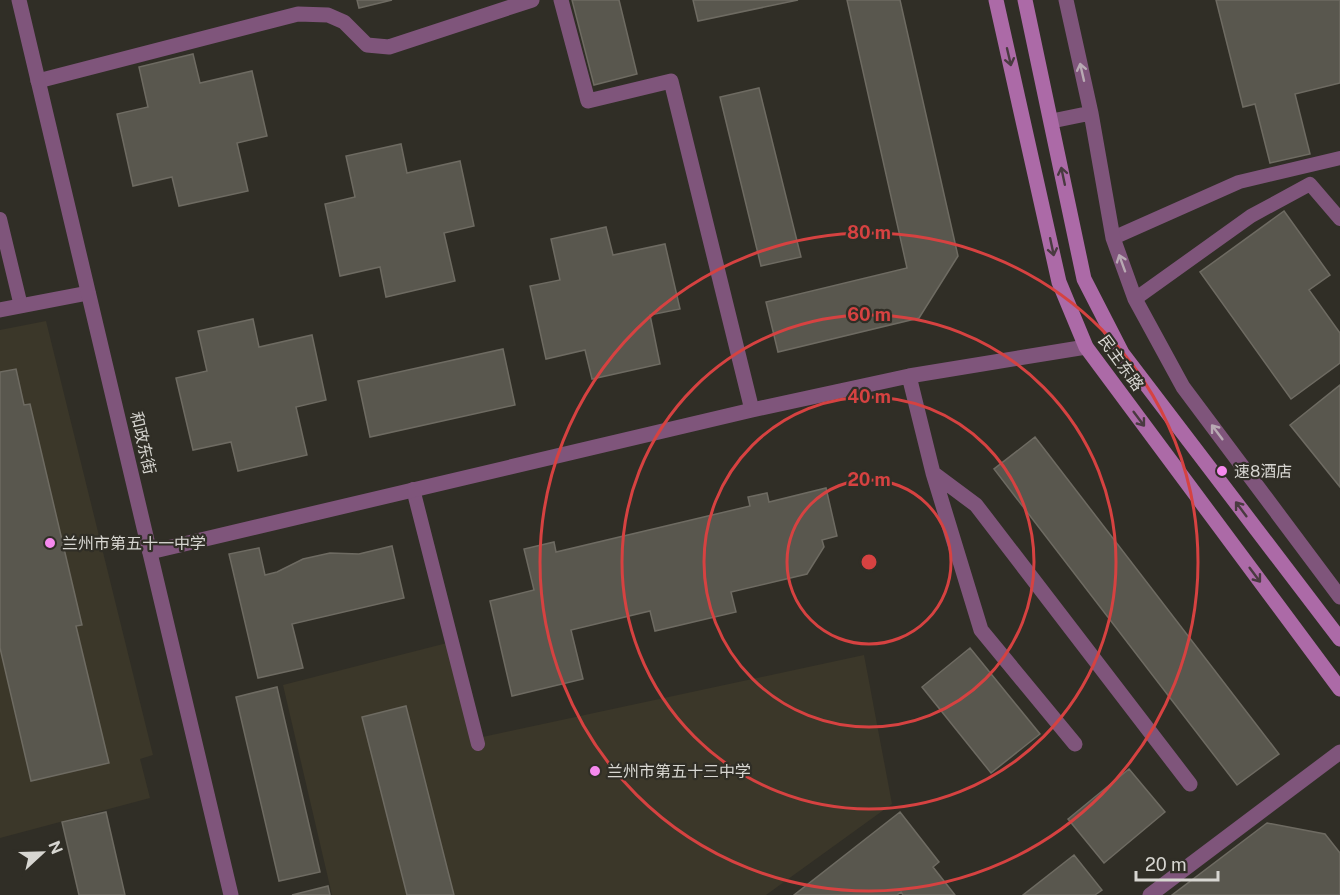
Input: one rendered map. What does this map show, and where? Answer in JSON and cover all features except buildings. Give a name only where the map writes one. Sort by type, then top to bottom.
[{"type":"main road","name":"民主东路","points":[[996,0],[1059,282],[1086,347],[1340,689]]},
{"type":"main road","name":"民主东路","points":[[1025,0],[1084,279],[1122,353],[1340,639]]},
{"type":"street","name":"和政东街","points":[[19,0],[231,895]]},
{"type":"street","points":[[38,81],[298,14],[328,15],[344,22],[367,45],[389,46],[532,0]]},
{"type":"street","points":[[561,0],[588,101],[671,81],[752,410]]},
{"type":"street","points":[[1065,0],[1091,113],[1113,238],[1135,298],[1183,387],[1340,597]]},
{"type":"street","points":[[1052,121],[1091,113]]},
{"type":"street","points":[[0,310],[88,292]]},
{"type":"street","points":[[150,552],[752,410],[909,376],[1086,347]]},
{"type":"street","points":[[909,376],[933,473],[981,630],[1075,744]]},
{"type":"street","points":[[933,473],[976,505],[1191,784]]},
{"type":"street","points":[[1150,895],[1340,752]]},
{"type":"lane","points":[[1113,238],[1239,182],[1340,158]]},
{"type":"lane","points":[[1135,298],[1251,216],[1310,184],[1340,219]]},
{"type":"lane","points":[[0,219],[21,306]]},
{"type":"lane","points":[[413,489],[478,744]]},
{"type":"shaded area","name":"兰州市第五十一中学","points":[[46,321],[153,755],[140,759],[150,798],[0,838],[0,330]]},
{"type":"shaded area","name":"兰州市第五十三中学","points":[[447,643],[478,738],[864,655],[892,804],[766,895],[332,895],[283,685]]},
{"type":"place","name":"速8酒店","points":[[1222,471]]},
{"type":"place","name":"兰州市第五十一中学","points":[[50,543]]},
{"type":"place","name":"兰州市第五十三中学","points":[[595,771]]}]
